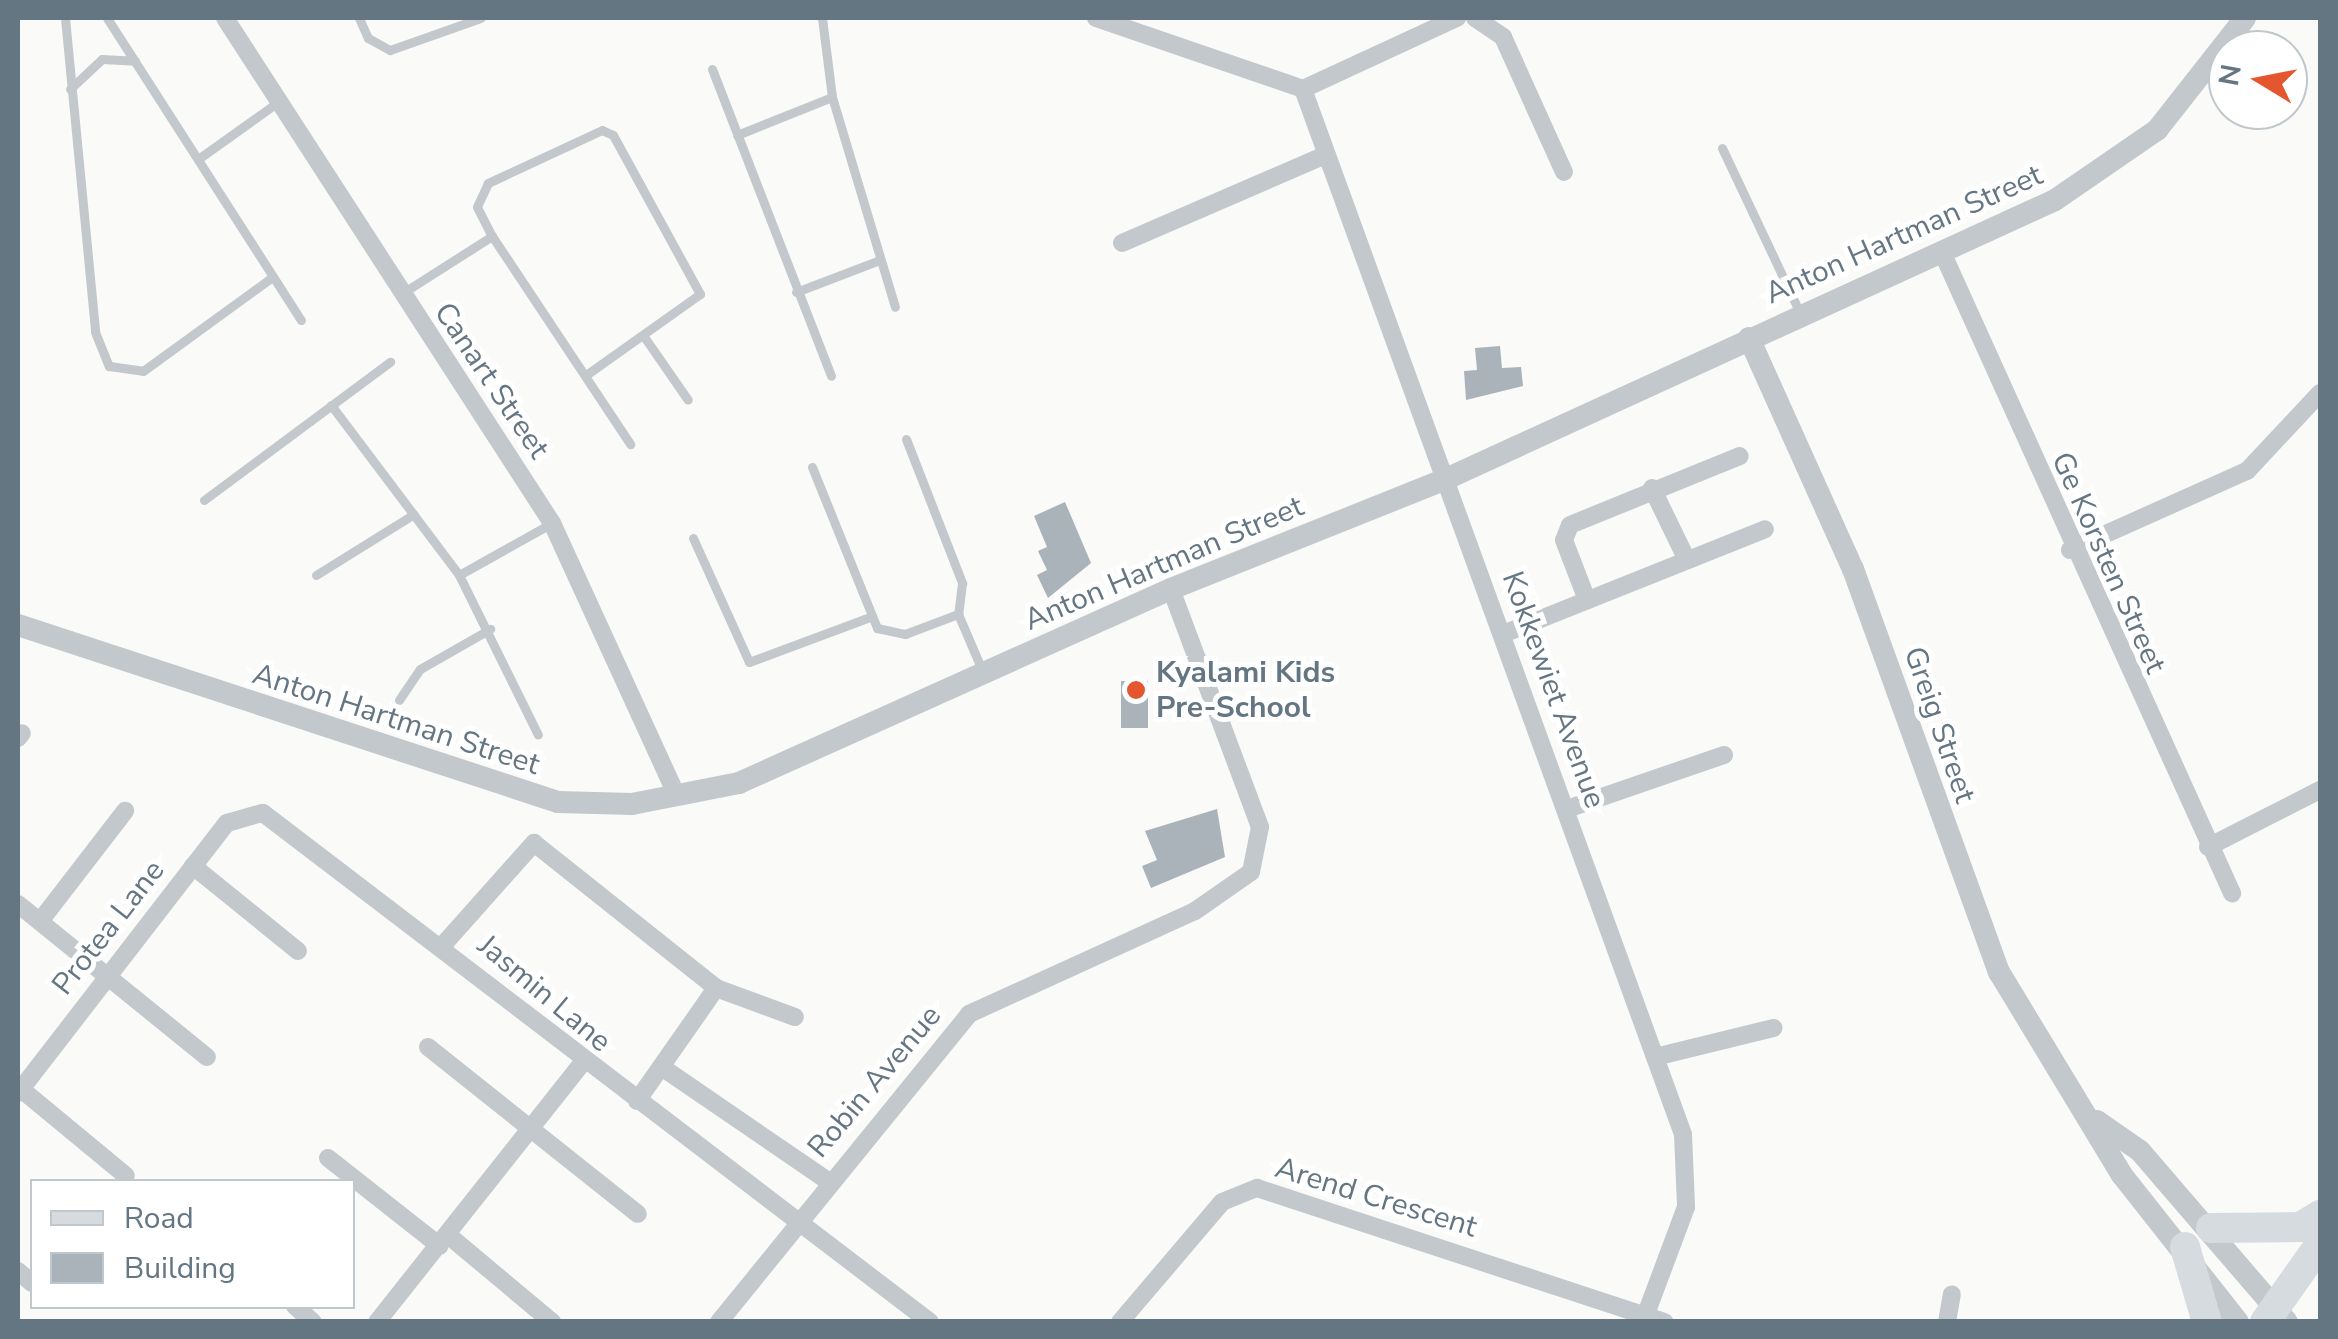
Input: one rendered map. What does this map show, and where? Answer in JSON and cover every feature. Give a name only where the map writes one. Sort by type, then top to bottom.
[{"type":"main road","points":[[2211,1228],[2300,1227],[2320,1215]]},
{"type":"main road","points":[[2276,1317],[2320,1244]]},
{"type":"main road","points":[[2185,1248],[2207,1322]]},
{"type":"street","name":"Canart Street","points":[[225,18],[552,523],[676,794]]},
{"type":"street","points":[[1096,18],[1304,89],[1458,18]]},
{"type":"street","points":[[1474,18],[1502,37],[1564,172]]},
{"type":"street","name":"Anton Hartman Street","points":[[18,624],[533,796],[632,804],[771,772],[1171,589],[1446,479],[1942,252],[2122,161],[2246,18]]},
{"type":"street","name":"Kokkewiet Avenue","points":[[1304,89],[1655,1057],[1690,1178],[1646,1314]]},
{"type":"street","points":[[1122,244],[1325,154]]},
{"type":"street","name":"Ge Korsten Street","points":[[1942,252],[2070,550],[2232,892]]},
{"type":"street","name":"Greig Street","points":[[1750,338],[1853,569],[1984,939],[2094,1120],[2122,1175],[2185,1248],[2238,1322]]},
{"type":"street","points":[[2070,550],[2247,471],[2320,392]]},
{"type":"street","points":[[1588,600],[1566,532],[1592,510],[1740,456]]},
{"type":"street","points":[[1652,488],[1687,560]]},
{"type":"street","points":[[1503,634],[1764,529]]},
{"type":"street","name":"Robin Avenue","points":[[719,1322],[828,1181],[968,1014],[1208,904],[1244,881],[1262,841],[1171,589]]},
{"type":"street","points":[[1567,809],[1724,755]]},
{"type":"street","points":[[2208,846],[2320,790]]},
{"type":"street","points":[[41,920],[124,811]]},
{"type":"street","name":"Protea Lane","points":[[19,1091],[105,975],[227,823],[254,812]]},
{"type":"street","name":"Jasmin Lane","points":[[254,812],[277,818],[443,946],[582,1063],[800,1218],[930,1322]]},
{"type":"street","points":[[443,946],[534,844],[716,988],[796,1018]]},
{"type":"street","points":[[193,866],[298,951]]},
{"type":"street","points":[[18,904],[207,1056]]},
{"type":"street","points":[[636,1101],[716,988]]},
{"type":"street","points":[[1655,1057],[1773,1028]]},
{"type":"street","points":[[428,1047],[638,1214]]},
{"type":"street","points":[[377,1322],[536,1132],[582,1063]]},
{"type":"street","points":[[663,1068],[828,1181]]},
{"type":"street","points":[[19,1091],[126,1176]]},
{"type":"street","name":"Greig Street","points":[[2094,1120],[2140,1151],[2211,1228],[2276,1317]]},
{"type":"street","points":[[328,1158],[552,1322]]},
{"type":"street","name":"Arend Crescent","points":[[1120,1322],[1222,1202],[1258,1188],[1665,1322]]},
{"type":"street","points":[[1946,1322],[1952,1294]]},
{"type":"lane","points":[[66,18],[95,332],[109,366],[143,370],[271,278]]},
{"type":"lane","points":[[107,18],[201,157],[271,278],[301,320]]},
{"type":"lane","points":[[359,18],[368,38],[390,50],[480,18]]},
{"type":"lane","points":[[822,18],[832,97],[895,307]]},
{"type":"lane","points":[[70,88],[102,59],[138,62]]},
{"type":"lane","points":[[712,69],[831,376]]},
{"type":"lane","points":[[737,135],[832,97]]},
{"type":"lane","points":[[201,157],[278,102]]},
{"type":"lane","points":[[586,375],[645,338],[700,289],[608,131],[482,187],[477,207],[492,236],[630,444]]},
{"type":"lane","points":[[1722,148],[1801,315]]},
{"type":"lane","points":[[401,294],[492,236]]},
{"type":"lane","points":[[796,292],[880,260]]},
{"type":"lane","points":[[645,338],[688,400]]},
{"type":"lane","points":[[204,500],[390,362]]},
{"type":"lane","points":[[331,405],[459,575],[490,629],[538,735]]},
{"type":"lane","points":[[906,439],[964,588],[958,614],[984,675]]},
{"type":"lane","points":[[812,467],[870,617],[896,634],[958,614]]},
{"type":"lane","points":[[316,575],[414,514]]},
{"type":"lane","points":[[459,575],[552,523]]},
{"type":"lane","points":[[693,538],[749,662],[870,617]]},
{"type":"lane","points":[[399,700],[420,669],[490,629]]},
{"type":"building","points":[[1500,346],[1502,368],[1521,367],[1523,386],[1466,400],[1464,371],[1477,370],[1475,348]]},
{"type":"building","points":[[1065,502],[1091,563],[1048,598],[1037,575],[1047,570],[1038,551],[1047,547],[1034,516]]},
{"type":"building","points":[[1121,681],[1148,681],[1148,728],[1121,728]]},
{"type":"building","points":[[1217,809],[1225,857],[1151,888],[1142,866],[1157,860],[1145,831]]},
{"type":"place","name":"Kyalami Kids Pre-School","points":[[1136,690]]}]
